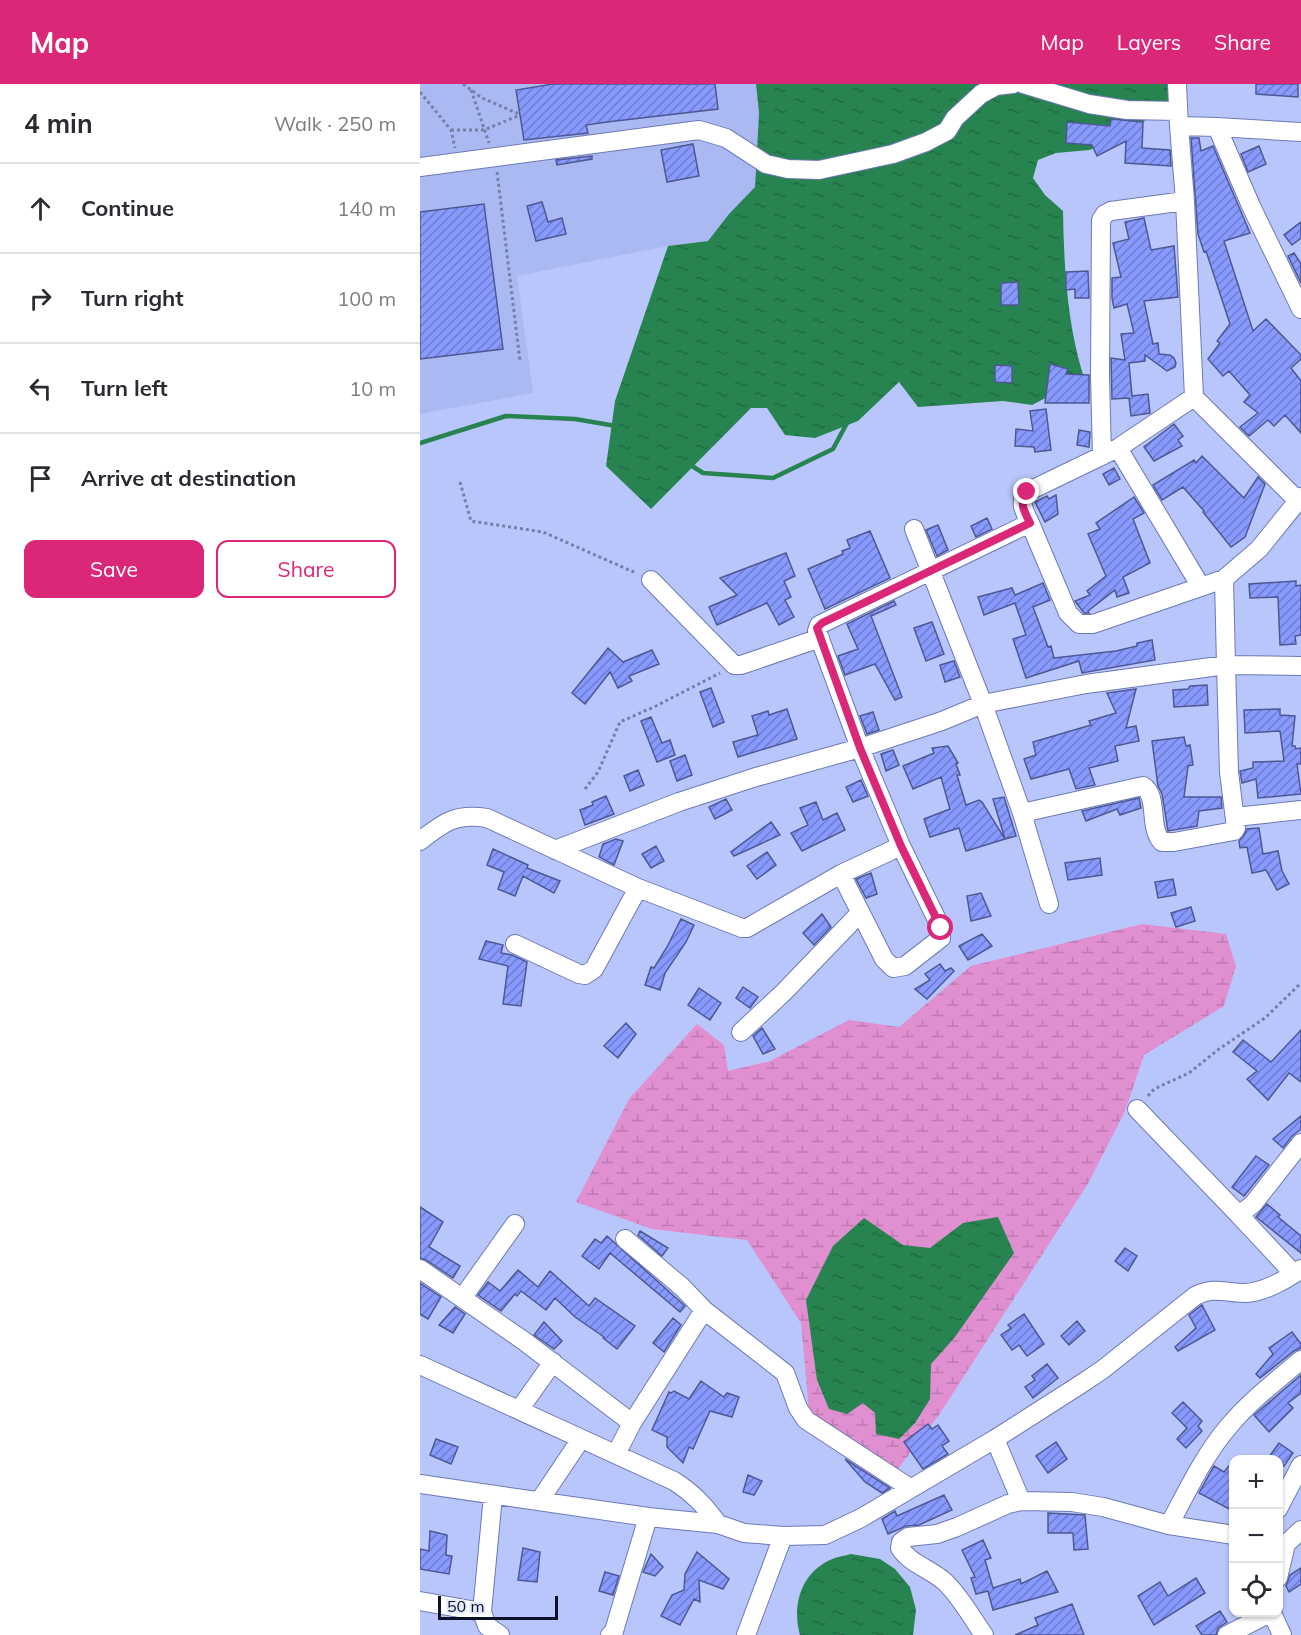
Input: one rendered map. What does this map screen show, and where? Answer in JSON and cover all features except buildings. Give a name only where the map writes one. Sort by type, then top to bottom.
[{"type":"street","points":[[420,167],[699,130],[726,138],[766,164],[788,169],[819,170],[893,154],[926,142],[947,131],[955,118],[981,94],[996,86],[1012,84]]},
{"type":"street","points":[[1023,84],[1089,104],[1179,118],[1217,127],[1301,132]]},
{"type":"street","points":[[1177,84],[1194,397],[1299,499],[1259,549],[1224,579],[1093,624],[1079,624],[1068,613],[1022,505],[1022,498],[1027,492],[1110,452],[1194,397]]},
{"type":"street","points":[[1217,127],[1251,206],[1301,309]]},
{"type":"street","points":[[1185,201],[1111,211],[1101,220],[1100,376],[1110,452],[1201,587]]},
{"type":"street","points":[[841,874],[884,959],[893,968],[905,966],[941,938],[941,928],[901,846],[860,748],[817,628],[822,623],[1030,523]]},
{"type":"street","points":[[914,529],[1023,813],[1049,904]]},
{"type":"street","points":[[1023,813],[1143,786],[1150,793],[1155,830],[1162,842],[1229,833],[1236,828],[1229,772],[1224,579]]},
{"type":"street","points":[[651,580],[734,665],[741,665],[820,638]]},
{"type":"street","points":[[555,850],[679,802],[756,777],[860,748],[942,721],[983,704],[1086,684],[1226,665],[1301,666]]},
{"type":"street","points":[[1235,817],[1301,810]]},
{"type":"street","points":[[420,841],[442,824],[457,817],[473,816],[498,823],[638,888],[742,928],[747,928],[841,874],[901,846]]},
{"type":"street","points":[[515,944],[579,974],[590,973],[638,888]]},
{"type":"street","points":[[741,1032],[784,992],[860,913]]},
{"type":"street","points":[[420,1484],[648,1517],[718,1524],[744,1533],[783,1536],[825,1535],[861,1518],[995,1439],[1102,1370],[1195,1296],[1218,1289],[1246,1293],[1263,1289],[1297,1271],[1239,1215],[1137,1109]]},
{"type":"street","points":[[1239,1215],[1252,1204],[1301,1143]]},
{"type":"street","points":[[463,1297],[515,1224]]},
{"type":"street","points":[[625,1239],[704,1310],[785,1372],[798,1408],[806,1420],[910,1488]]},
{"type":"street","points":[[420,1269],[553,1362],[632,1423]]},
{"type":"street","points":[[616,1454],[632,1423],[704,1310]]},
{"type":"street","points":[[1169,1525],[1199,1471],[1227,1428],[1243,1410],[1301,1360]]},
{"type":"street","points":[[519,1410],[553,1362]]},
{"type":"street","points":[[420,1365],[674,1481],[690,1491],[705,1505],[718,1524]]},
{"type":"street","points":[[540,1500],[581,1439]]},
{"type":"street","points":[[995,1439],[1021,1501]]},
{"type":"street","points":[[1283,1499],[1301,1465]]},
{"type":"street","points":[[493,1496],[482,1612],[487,1626],[500,1635]]},
{"type":"street","points":[[984,1635],[947,1584],[936,1574],[905,1556],[900,1548],[901,1542],[908,1537],[937,1534],[1008,1504],[1021,1501],[1103,1507],[1169,1525],[1229,1534]]},
{"type":"street","points":[[610,1635],[614,1631],[648,1517]]},
{"type":"street","points":[[1282,1563],[1288,1544],[1301,1530]]},
{"type":"street","points":[[746,1635],[783,1536]]},
{"type":"street","points":[[420,1601],[482,1612]]},
{"type":"street","points":[[1227,1635],[1264,1617]]},
{"type":"street","points":[[1274,1617],[1282,1635]]},
{"type":"path","points":[[451,130],[484,130],[520,114],[482,99],[463,84]]},
{"type":"path","points":[[471,90],[484,130]]},
{"type":"path","points":[[420,92],[451,130],[458,162]]},
{"type":"path","points":[[495,156],[520,361]]},
{"type":"path","points":[[460,482],[471,521],[543,532],[651,580]]},
{"type":"path","points":[[585,789],[598,772],[620,722],[734,665]]},
{"type":"path","points":[[1137,1109],[1154,1089],[1189,1073],[1219,1049],[1265,1018],[1301,983]]},
{"type":"shaded area","points":[[420,84],[756,84],[759,113],[755,187],[729,214],[708,241],[668,246],[517,276],[533,393],[420,414]]},
{"type":"green space","points":[[1142,924],[1226,934],[1236,966],[1224,1006],[1144,1055],[1125,1111],[1089,1182],[939,1415],[894,1474],[810,1421],[801,1323],[747,1240],[652,1229],[576,1202],[629,1099],[697,1024],[724,1045],[728,1071],[770,1061],[849,1020],[899,1027],[971,966]]},
{"type":"water","points":[[756,84],[1176,84],[1174,96],[1124,138],[1089,150],[1056,153],[1038,160],[1033,178],[1045,195],[1063,211],[1070,316],[1084,378],[1032,405],[1003,401],[918,407],[899,382],[858,421],[815,438],[785,435],[767,408],[751,408],[651,509],[606,466],[615,401],[668,246],[708,241],[729,214],[755,187],[759,113]]},
{"type":"water","points":[[998,1217],[1014,1253],[955,1337],[931,1364],[930,1399],[915,1423],[899,1439],[876,1434],[875,1413],[863,1403],[847,1414],[829,1409],[817,1380],[806,1300],[833,1246],[864,1218],[903,1245],[930,1248],[963,1223]]},
{"type":"water","points":[[851,1554],[880,1559],[895,1569],[910,1587],[916,1610],[913,1635],[800,1635],[798,1603],[805,1583],[818,1567],[828,1561]]},
{"type":"waterway","points":[[420,443],[506,416],[575,419],[616,426]]},
{"type":"waterway","points":[[689,464],[703,473],[773,478],[833,449],[847,423]]},
{"type":"route","points":[[941,928],[901,846],[860,748],[817,628],[822,623],[1030,523],[1022,505],[1022,498],[1027,492]]}]
